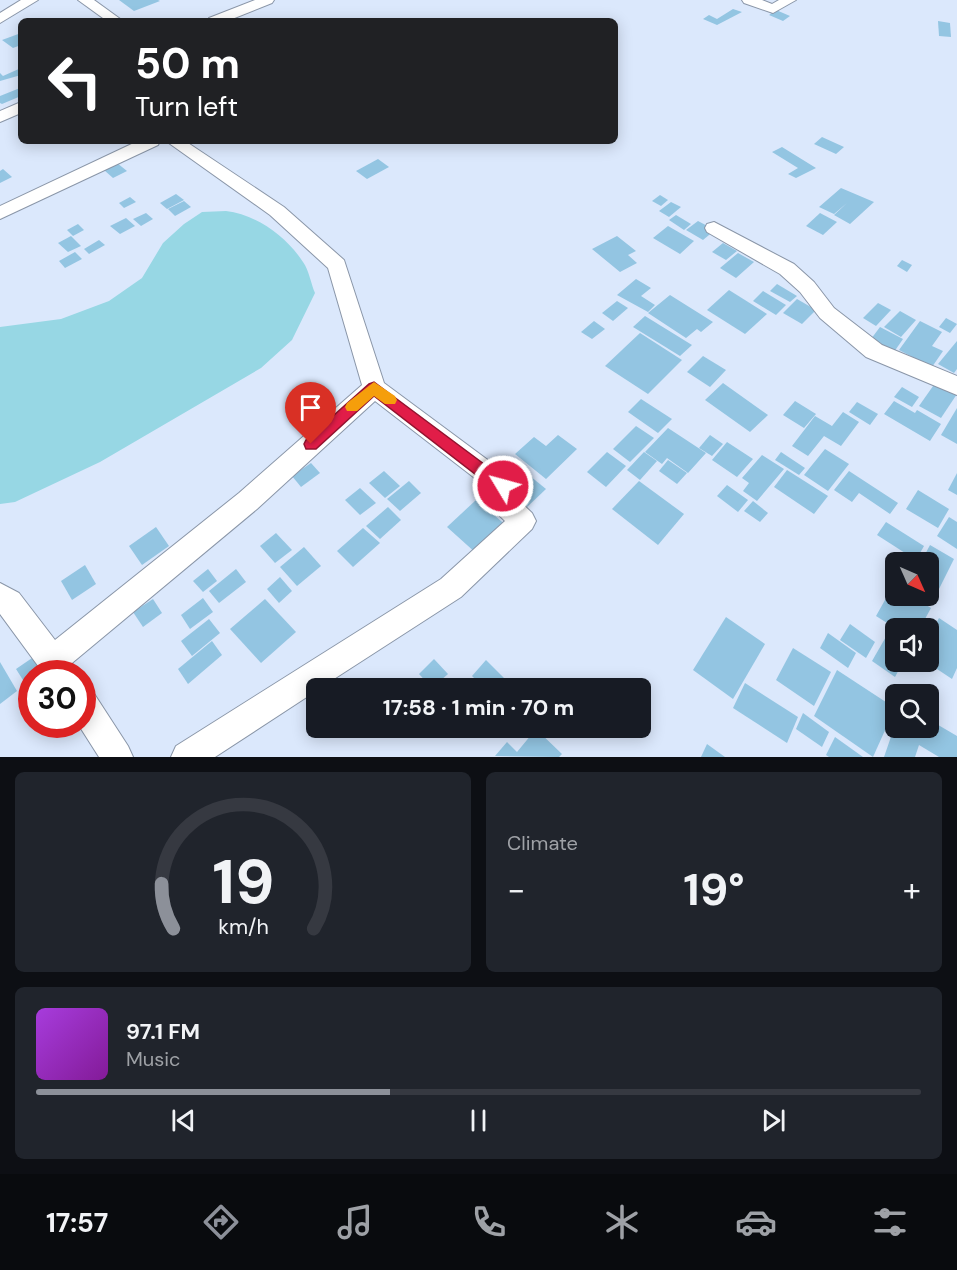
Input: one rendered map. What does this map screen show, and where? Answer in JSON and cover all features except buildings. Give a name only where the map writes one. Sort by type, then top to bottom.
[{"type":"street","points":[[0,19],[31,0]]},
{"type":"street","points":[[85,0],[112,18]]},
{"type":"street","points":[[222,18],[267,0]]},
{"type":"street","points":[[749,0],[773,9],[789,0]]},
{"type":"street","points":[[0,117],[18,108]]},
{"type":"street","points":[[0,213],[146,144]]},
{"type":"street","points":[[178,144],[277,211],[336,265],[374,388],[503,486],[494,493],[523,521],[451,588],[188,757]]},
{"type":"street","points":[[714,228],[787,269],[807,287],[827,313],[874,351],[957,386]]},
{"type":"street","points":[[65,660],[374,388]]},
{"type":"street","points":[[0,596],[9,603],[52,660]]},
{"type":"street","points":[[96,725],[117,757]]},
{"type":"water","points":[[226,211],[249,217],[270,228],[288,244],[305,265],[315,293],[292,340],[261,368],[100,462],[15,502],[0,504],[0,327],[61,319],[109,301],[142,278],[163,243],[184,224],[202,212]]},
{"type":"slow traffic","points":[[352,407],[374,388],[390,400]]},
{"type":"route","points":[[311,444],[374,388],[503,486]]}]
